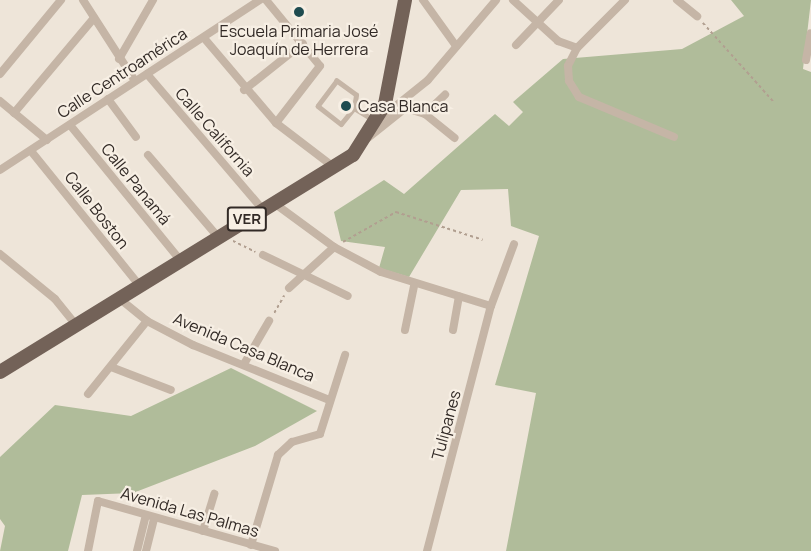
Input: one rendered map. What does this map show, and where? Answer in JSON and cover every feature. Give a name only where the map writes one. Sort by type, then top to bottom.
[{"type":"main road","name":"VER","points":[[0,372],[268,206],[335,169],[367,139],[377,121],[391,85],[405,0]]},
{"type":"street","points":[[1,70],[61,0]]},
{"type":"street","points":[[83,0],[135,81]]},
{"type":"street","points":[[119,59],[153,0]]},
{"type":"street","name":"Calle Centroamérica","points":[[1,168],[32,151],[261,0]]},
{"type":"street","points":[[266,0],[320,66],[276,123]]},
{"type":"street","points":[[423,0],[456,46]]},
{"type":"street","points":[[367,139],[400,108],[496,0]]},
{"type":"street","points":[[513,0],[558,41],[576,48]]},
{"type":"street","points":[[516,45],[559,0]]},
{"type":"street","points":[[625,0],[576,48],[568,66],[579,97],[674,137]]},
{"type":"street","points":[[678,0],[697,16]]},
{"type":"street","points":[[14,113],[94,18]]},
{"type":"street","points":[[806,60],[811,33]]},
{"type":"street","points":[[204,38],[244,90],[276,123],[335,169]]},
{"type":"street","points":[[244,90],[303,43]]},
{"type":"street","name":"Calle California","points":[[147,74],[268,206],[334,247],[414,286],[491,306]]},
{"type":"street","points":[[425,114],[445,95]]},
{"type":"street","points":[[108,99],[136,137]]},
{"type":"street","points":[[0,101],[47,140]]},
{"type":"street","points":[[377,121],[400,108],[425,114],[455,138]]},
{"type":"street","name":"Calle Panamá","points":[[70,125],[180,260]]},
{"type":"street","name":"Calle Boston","points":[[32,151],[140,286]]},
{"type":"street","points":[[148,155],[220,236]]},
{"type":"street","name":"Tulipanes","points":[[428,551],[491,306],[513,244]]},
{"type":"street","points":[[289,288],[334,247]]},
{"type":"street","points":[[0,254],[55,299],[77,326]]},
{"type":"street","points":[[262,255],[348,296]]},
{"type":"street","points":[[405,330],[414,286]]},
{"type":"street","points":[[453,330],[459,297]]},
{"type":"street","name":"Avenida Casa Blanca","points":[[120,299],[147,321],[329,400]]},
{"type":"street","points":[[88,394],[147,321]]},
{"type":"street","points":[[244,364],[269,321]]},
{"type":"street","points":[[251,545],[278,455],[292,442],[320,434],[345,355]]},
{"type":"street","points":[[111,367],[171,390]]},
{"type":"street","points":[[203,531],[214,494]]},
{"type":"street","name":"Avenida Las Palmas","points":[[88,551],[98,501],[150,518],[275,551]]},
{"type":"street","points":[[137,551],[150,518]]},
{"type":"street","points":[[146,551],[150,518]]},
{"type":"lane","points":[[337,81],[356,95],[354,108],[341,124],[318,106],[337,81]]},
{"type":"lane","points":[[354,108],[377,121]]},
{"type":"path","points":[[697,16],[772,101]]},
{"type":"path","points":[[334,247],[396,212],[483,240]]},
{"type":"path","points":[[220,236],[262,255]]},
{"type":"path","points":[[269,321],[289,288]]},
{"type":"green space","points":[[731,0],[811,0],[803,69],[811,72],[811,551],[506,551],[536,393],[495,385],[539,236],[511,226],[508,189],[461,190],[409,277],[379,268],[385,247],[341,241],[334,212],[384,180],[404,194],[495,114],[509,126],[523,112],[513,102],[563,59],[682,49],[744,16]]},
{"type":"green space","points":[[231,368],[317,411],[255,446],[133,493],[82,495],[68,551],[0,551],[5,526],[0,519],[0,457],[55,405],[131,416]]},
{"type":"place","name":"Escuela Primaria José Joaquín de Herrera","points":[[299,12]]},
{"type":"place","name":"Casa Blanca","points":[[346,106]]}]
